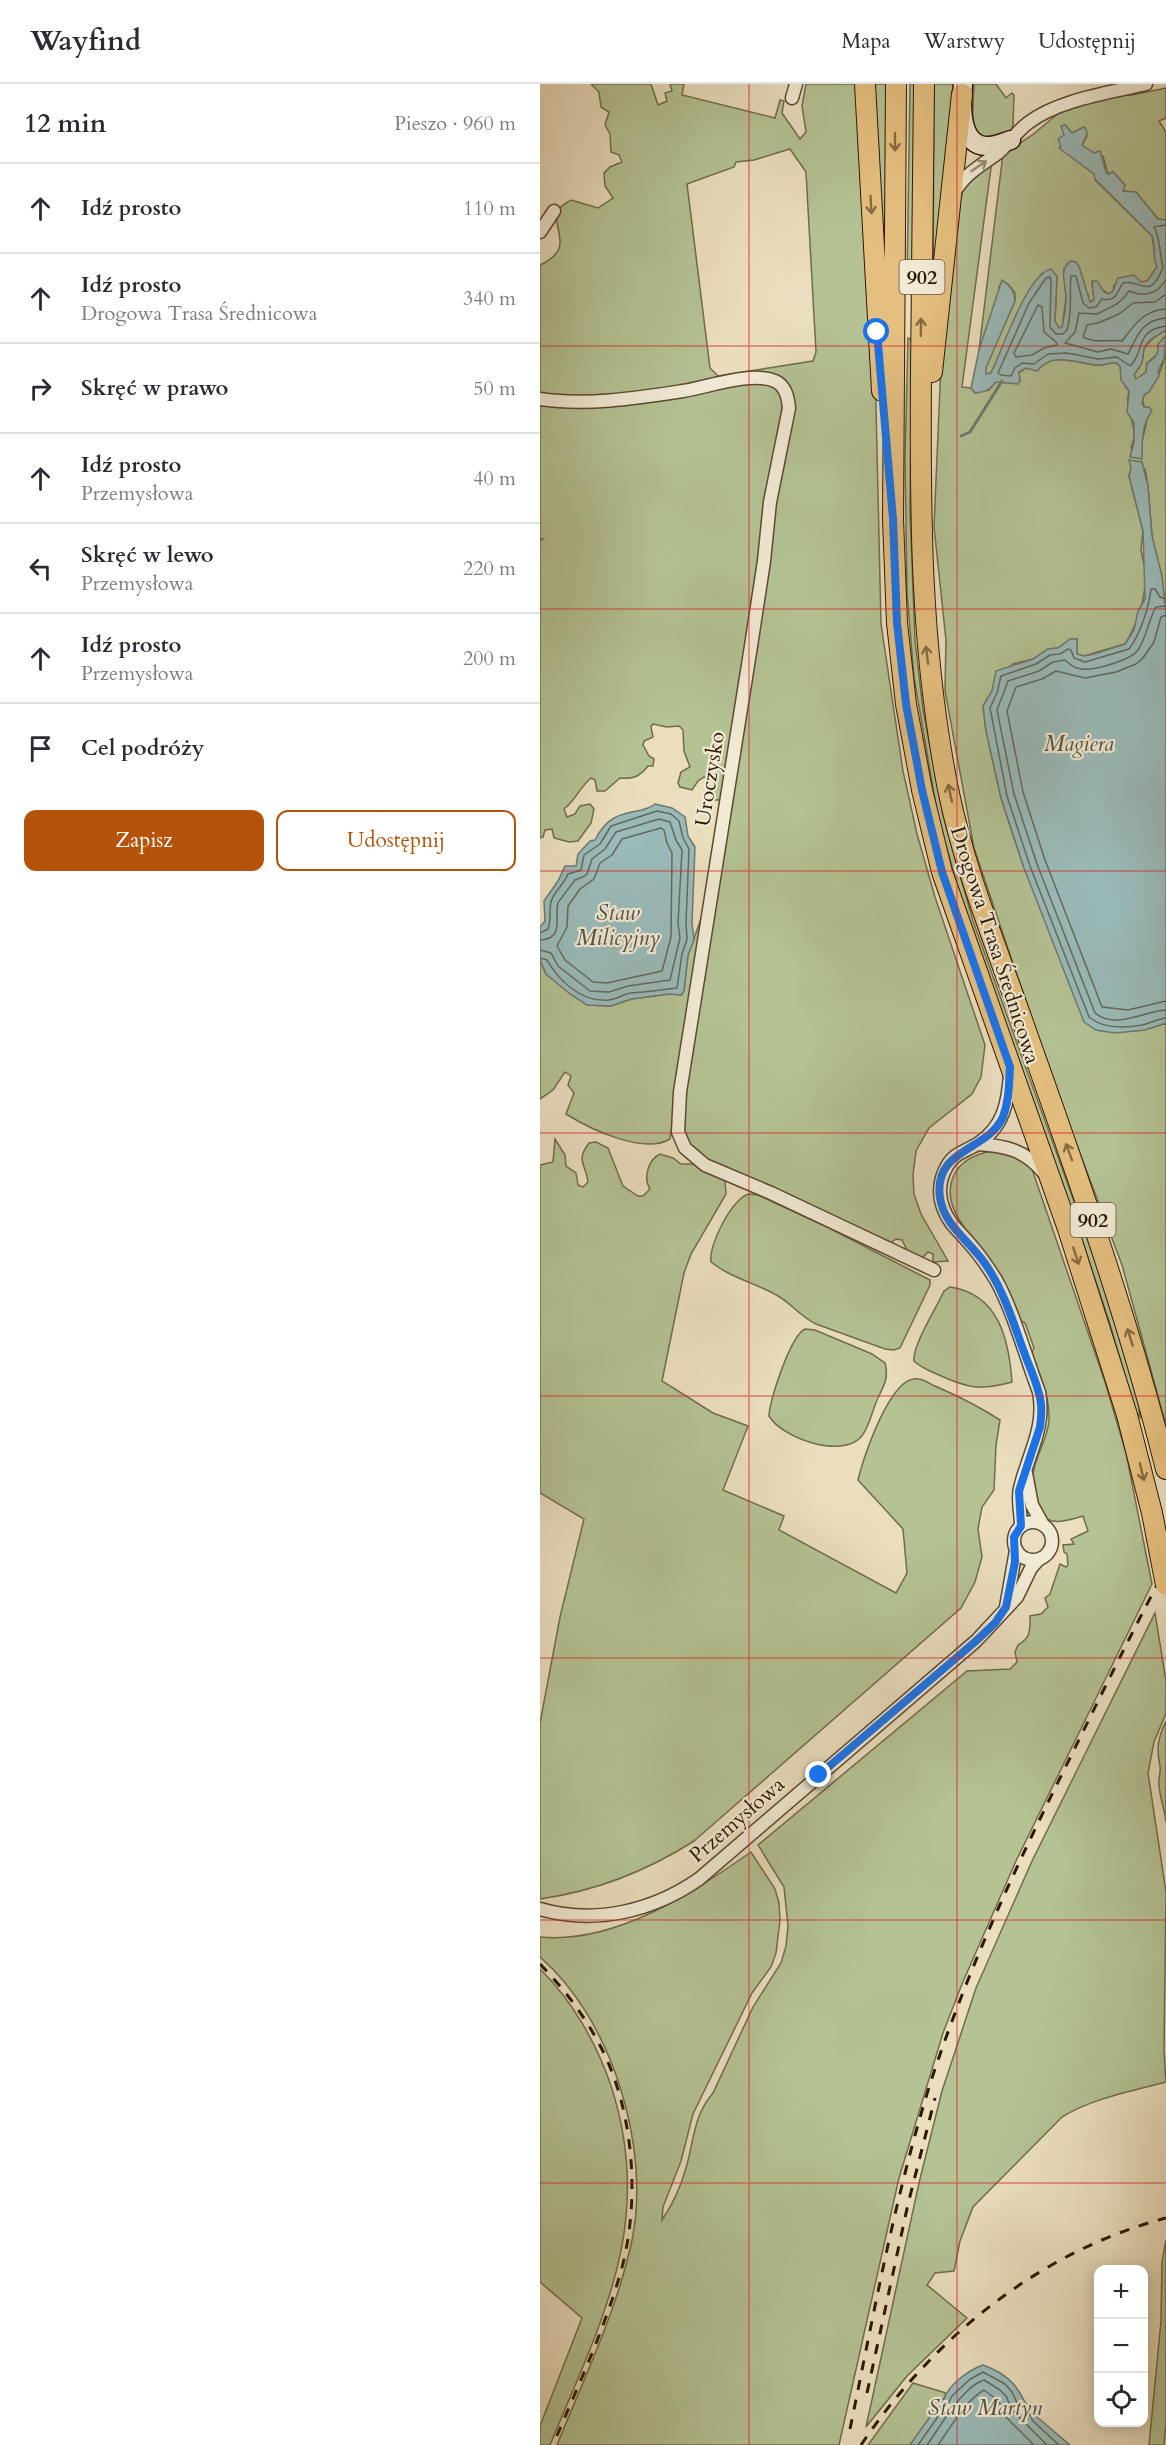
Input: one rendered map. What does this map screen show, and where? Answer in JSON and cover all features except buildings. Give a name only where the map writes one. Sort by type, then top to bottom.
[{"type":"main road","points":[[865,84],[877,332],[893,519]]},
{"type":"main road","name":"Drogowa Trasa Średnicowa","points":[[896,84],[893,519],[897,623],[906,704],[922,790],[942,872],[1051,1181],[1127,1415],[1152,1513],[1166,1585]]},
{"type":"main road","name":"Drogowa Trasa Średnicowa","points":[[924,84],[920,470],[926,649],[949,790],[966,861],[1092,1218],[1147,1393],[1166,1469]]},
{"type":"main road","points":[[920,470],[963,89]]},
{"type":"main road","points":[[963,89],[966,130],[972,141],[979,145],[989,146],[1011,140]]},
{"type":"street","points":[[792,98],[796,84]]},
{"type":"street","points":[[952,197],[971,171],[991,158],[1027,124],[1052,109],[1146,84]]},
{"type":"street","points":[[540,232],[554,211]]},
{"type":"street","name":"Uroczysko","points":[[540,399],[610,400],[755,378],[775,381],[788,395],[789,408],[770,502],[764,561],[680,1092],[678,1132],[685,1148],[705,1165],[771,1193],[934,1270]]},
{"type":"street","points":[[1010,1067],[1008,1098],[1002,1118],[993,1131],[978,1144],[960,1152],[947,1166],[941,1178],[940,1197],[950,1222],[975,1250],[998,1283],[1039,1392],[1042,1405],[1040,1427],[1019,1491],[1021,1526]]},
{"type":"street","points":[[978,1144],[997,1145],[1031,1158],[1051,1181]]},
{"type":"street","points":[[1026,1472],[1032,1505],[1042,1523],[1050,1531],[1053,1542],[1048,1553],[1038,1560],[1025,1559],[1016,1551],[1014,1537],[1021,1526],[1031,1521],[1042,1523]]},
{"type":"street","name":"Przemysłowa","points":[[1006,1607],[1016,1551]]},
{"type":"street","name":"Przemysłowa","points":[[540,1909],[554,1913],[614,1913],[643,1909],[677,1894],[699,1880],[976,1641],[1017,1598],[1031,1568],[1038,1560]]},
{"type":"green space","points":[[591,84],[651,84],[658,105],[667,101],[665,93],[672,91],[670,84],[684,84],[682,95],[775,118],[780,100],[784,101],[782,113],[800,139],[806,132],[802,106],[806,84],[860,84],[875,364],[881,624],[903,771],[917,834],[935,897],[985,1045],[981,1077],[972,1094],[929,1128],[916,1151],[913,1175],[914,1194],[921,1214],[948,1261],[933,1262],[933,1254],[928,1252],[923,1257],[916,1258],[909,1254],[902,1240],[896,1239],[889,1244],[704,1158],[688,1140],[682,1117],[721,800],[714,800],[711,794],[714,783],[704,777],[692,790],[680,787],[678,783],[681,772],[690,767],[684,751],[683,730],[679,726],[667,727],[653,724],[651,727],[653,737],[644,741],[643,745],[649,756],[654,759],[653,766],[648,766],[636,776],[620,778],[605,791],[597,791],[595,780],[591,778],[587,782],[564,809],[567,817],[575,814],[580,806],[590,804],[594,809],[591,823],[578,841],[569,842],[554,838],[552,829],[545,830],[543,837],[540,838],[540,541],[543,539],[540,539],[540,406],[547,406],[540,393],[540,265],[552,258],[558,251],[560,236],[557,215],[561,207],[571,200],[598,208],[613,198],[605,186],[604,173],[610,167],[622,162],[619,155],[611,152],[610,134],[605,125],[609,112],[601,107],[599,92]],"holes":[[[790,149],[806,172],[816,352],[813,361],[718,376],[710,368],[687,184],[734,167],[736,162],[754,160]]]},
{"type":"green space","points":[[871,84],[887,84],[885,289]]},
{"type":"green space","points":[[910,84],[915,84],[913,282],[910,284],[907,282]]},
{"type":"green space","points":[[934,84],[958,84],[933,285]]},
{"type":"green space","points":[[974,84],[996,84],[1006,98],[1012,93],[1014,95],[1011,132],[982,141],[972,126]]},
{"type":"green space","points":[[1166,88],[1166,118],[1159,121],[1166,132],[1166,220],[1158,219],[1136,192],[1123,191],[1125,185],[1113,172],[1108,174],[1103,156],[1087,150],[1082,145],[1087,136],[1072,133],[1065,125],[1062,126],[1064,135],[1060,148],[1095,174],[1095,180],[1152,236],[1157,267],[1147,281],[1141,282],[1136,278],[1114,285],[1113,291],[1109,294],[1092,284],[1094,300],[1089,302],[1088,294],[1064,269],[1066,298],[1062,328],[1059,328],[1055,321],[1057,276],[1042,273],[1024,300],[991,373],[986,374],[985,368],[1015,301],[1015,293],[1008,284],[999,286],[979,350],[1003,154],[1031,136],[1065,108],[1113,95],[1132,95]]},
{"type":"green space","points":[[992,160],[962,387],[971,388],[975,393],[989,390],[996,382],[1018,383],[1019,373],[1026,368],[1037,371],[1050,361],[1065,360],[1100,365],[1116,363],[1120,366],[1125,386],[1129,391],[1128,406],[1134,433],[1131,448],[1142,453],[1147,417],[1143,398],[1157,377],[1166,349],[1166,614],[1163,592],[1145,584],[1139,615],[1125,644],[1084,656],[1077,654],[1077,639],[1071,639],[1058,648],[1048,649],[1033,659],[1013,664],[983,706],[986,731],[1001,798],[1024,868],[1096,1030],[1132,1031],[1166,1023],[1166,1425],[1122,1265],[1053,1082],[974,848],[945,691],[946,640],[934,527],[941,364],[957,217],[963,188]],"holes":[[[1131,469],[1145,469],[1152,536],[1159,567],[1145,569],[1141,550],[1143,531],[1129,476]]]},
{"type":"green space","points":[[1166,330],[1159,353],[1147,363],[1146,372],[1136,380],[1134,375],[1142,363],[1144,348],[1156,335]]},
{"type":"green space","points":[[908,338],[912,340],[910,511],[915,641],[923,710],[943,815],[973,921],[1094,1257],[1141,1407],[1140,1417],[1136,1412],[1078,1228],[968,923],[938,817],[914,677],[907,592],[905,458]]},
{"type":"green space","points":[[702,916],[670,1139],[659,1143],[632,1142],[603,1133],[566,1114],[574,1093],[568,1085],[571,1076],[565,1072],[553,1090],[540,1099],[540,960],[546,974],[587,1005],[611,1006],[631,999],[669,994],[681,995],[684,991],[688,955]]},
{"type":"green space","points":[[555,1139],[565,1155],[566,1166],[576,1173],[578,1185],[583,1187],[588,1182],[582,1162],[583,1154],[589,1143],[596,1142],[608,1148],[623,1186],[638,1196],[643,1196],[650,1189],[647,1180],[648,1170],[652,1160],[660,1154],[673,1158],[681,1164],[693,1164],[725,1181],[726,1194],[691,1254],[684,1273],[662,1381],[713,1413],[748,1426],[723,1490],[784,1516],[779,1530],[896,1593],[907,1573],[903,1529],[858,1480],[872,1437],[888,1403],[908,1381],[920,1379],[969,1402],[1000,1420],[996,1445],[994,1490],[982,1507],[978,1529],[982,1557],[975,1582],[961,1608],[694,1841],[658,1862],[620,1878],[581,1891],[540,1899],[540,1723],[560,1617],[584,1519],[540,1493],[540,1165],[553,1162]]},
{"type":"green space","points":[[992,1151],[1014,1156],[1024,1161],[1032,1169],[1105,1382],[1126,1453],[1152,1584],[1016,1861],[943,2033],[899,2178],[839,2445],[557,2445],[599,2344],[626,2266],[636,2204],[636,2166],[630,2126],[620,2087],[606,2050],[587,2014],[565,1983],[540,1957],[540,1937],[568,1937],[625,1924],[678,1899],[751,1852],[775,1889],[780,1920],[776,1953],[771,1967],[752,1993],[693,2114],[681,2161],[663,2207],[662,2220],[682,2181],[701,2111],[713,2093],[753,2007],[781,1963],[786,1946],[788,1926],[784,1887],[758,1845],[967,1671],[1010,1669],[1017,1662],[1015,1652],[1018,1645],[1029,1633],[1030,1616],[1041,1614],[1048,1607],[1045,1598],[1050,1594],[1060,1564],[1066,1567],[1068,1565],[1063,1545],[1074,1544],[1071,1539],[1088,1531],[1083,1516],[1056,1521],[1045,1518],[1041,1513],[1034,1491],[1033,1475],[1048,1428],[1049,1411],[1044,1386],[1031,1354],[1034,1348],[1025,1323],[1018,1319],[997,1270],[961,1223],[951,1200],[950,1188],[954,1175],[961,1165],[975,1156]]},
{"type":"green space","points":[[749,1194],[758,1195],[829,1228],[930,1280],[930,1285],[900,1348],[885,1349],[816,1324],[778,1296],[711,1262],[713,1245],[729,1212]]},
{"type":"green space","points":[[950,1287],[967,1291],[980,1299],[998,1321],[1008,1350],[1012,1382],[991,1387],[974,1387],[929,1371],[914,1361],[914,1354],[926,1326],[944,1291]]},
{"type":"green space","points":[[805,1329],[815,1330],[872,1354],[885,1363],[885,1381],[869,1423],[861,1437],[852,1443],[827,1446],[812,1443],[786,1432],[769,1416],[787,1355],[799,1334]]},
{"type":"green space","points":[[1155,1613],[1166,1681],[1166,1713],[1154,1742],[1148,1773],[1166,1892],[1164,2051],[1166,2082],[1100,2100],[1062,2117],[973,2207],[960,2241],[954,2271],[935,2273],[927,2285],[967,2318],[907,2376],[866,2427],[919,2183],[942,2091],[976,1988],[1032,1861]]},
{"type":"green space","points":[[1166,1721],[1166,1822],[1159,1789],[1158,1748]]},
{"type":"green space","points":[[540,1969],[563,1994],[573,2009],[591,2039],[605,2070],[623,2136],[628,2182],[625,2227],[604,2313],[550,2445],[540,2445],[540,2426],[582,2318],[540,2282]]},
{"type":"green space","points":[[1166,2240],[1166,2422],[1164,2445],[1149,2445],[1161,2321],[1162,2262]]},
{"type":"green space","points":[[913,2383],[946,2393],[944,2399],[910,2445],[868,2445]]},
{"type":"water","points":[[1065,125],[1072,133],[1084,127],[1087,134],[1082,145],[1094,153],[1100,151],[1106,172],[1108,174],[1113,172],[1125,185],[1123,191],[1136,192],[1158,219],[1166,220],[1166,330],[1150,340],[1144,348],[1142,363],[1134,375],[1136,379],[1146,372],[1147,363],[1156,355],[1158,344],[1166,336],[1164,359],[1158,371],[1159,376],[1149,392],[1144,395],[1142,403],[1144,407],[1149,407],[1152,411],[1144,427],[1142,459],[1130,457],[1134,442],[1134,423],[1127,412],[1129,391],[1121,380],[1120,366],[1116,363],[1100,365],[1065,360],[1050,361],[1037,371],[1026,368],[1019,372],[1018,384],[996,382],[987,390],[975,393],[971,388],[979,350],[1002,280],[1012,289],[1015,301],[986,368],[986,374],[991,373],[1024,298],[1042,274],[1051,269],[1057,276],[1055,321],[1059,328],[1062,327],[1066,305],[1064,273],[1067,264],[1071,261],[1076,262],[1079,266],[1090,302],[1094,300],[1092,281],[1097,281],[1104,292],[1109,294],[1113,291],[1118,278],[1134,275],[1141,282],[1147,281],[1157,267],[1152,236],[1095,179],[1094,174],[1059,148],[1061,146],[1058,139],[1064,135],[1061,126]]},
{"type":"water","name":"Magiera","points":[[1129,460],[1142,462],[1148,486],[1152,536],[1162,576],[1166,614],[1166,1023],[1145,1030],[1115,1033],[1096,1030],[1084,1022],[1024,868],[1001,798],[986,731],[983,706],[992,691],[996,671],[1033,659],[1048,649],[1058,648],[1070,639],[1077,639],[1077,654],[1084,656],[1094,654],[1125,644],[1134,630],[1138,611],[1145,599],[1143,531],[1129,476],[1131,469]]},
{"type":"water","name":"Staw Milicyjny","points":[[655,804],[672,808],[685,817],[688,836],[695,847],[692,923],[694,940],[688,955],[684,991],[681,995],[669,994],[631,999],[611,1006],[587,1005],[546,974],[540,960],[540,927],[545,921],[544,901],[565,866],[576,866],[578,854],[590,841],[595,840],[608,822],[619,815]]},
{"type":"water","name":"Staw Martyn","points":[[983,2365],[1007,2378],[1027,2404],[1037,2411],[1037,2417],[1070,2445],[910,2445],[932,2414],[932,2407],[939,2400],[944,2399],[950,2388],[960,2378]]},
{"type":"waterway","points":[[961,436],[970,432],[1002,381]]},
{"type":"railway","points":[[850,2429],[907,2167],[931,2081],[960,1999],[1030,1840],[1166,1568]]},
{"type":"railway","points":[[540,1964],[578,2010],[597,2040],[609,2066],[626,2123],[632,2184],[631,2214],[621,2271],[581,2381],[553,2445]]},
{"type":"railway","points":[[867,2393],[908,2204],[935,2098]]},
{"type":"railway","points":[[861,2445],[921,2369],[993,2304],[1033,2276],[1075,2252],[1120,2233],[1166,2218]]},
{"type":"route","points":[[819,1775],[976,1641],[995,1623],[1006,1607],[1015,1562],[1014,1537],[1021,1526],[1019,1491],[1042,1416],[1039,1392],[998,1283],[975,1250],[950,1222],[940,1197],[941,1178],[955,1155],[965,1148],[978,1144],[993,1131],[1002,1118],[1008,1098],[1010,1067],[942,872],[922,790],[906,704],[897,623],[893,519],[877,332]]}]
